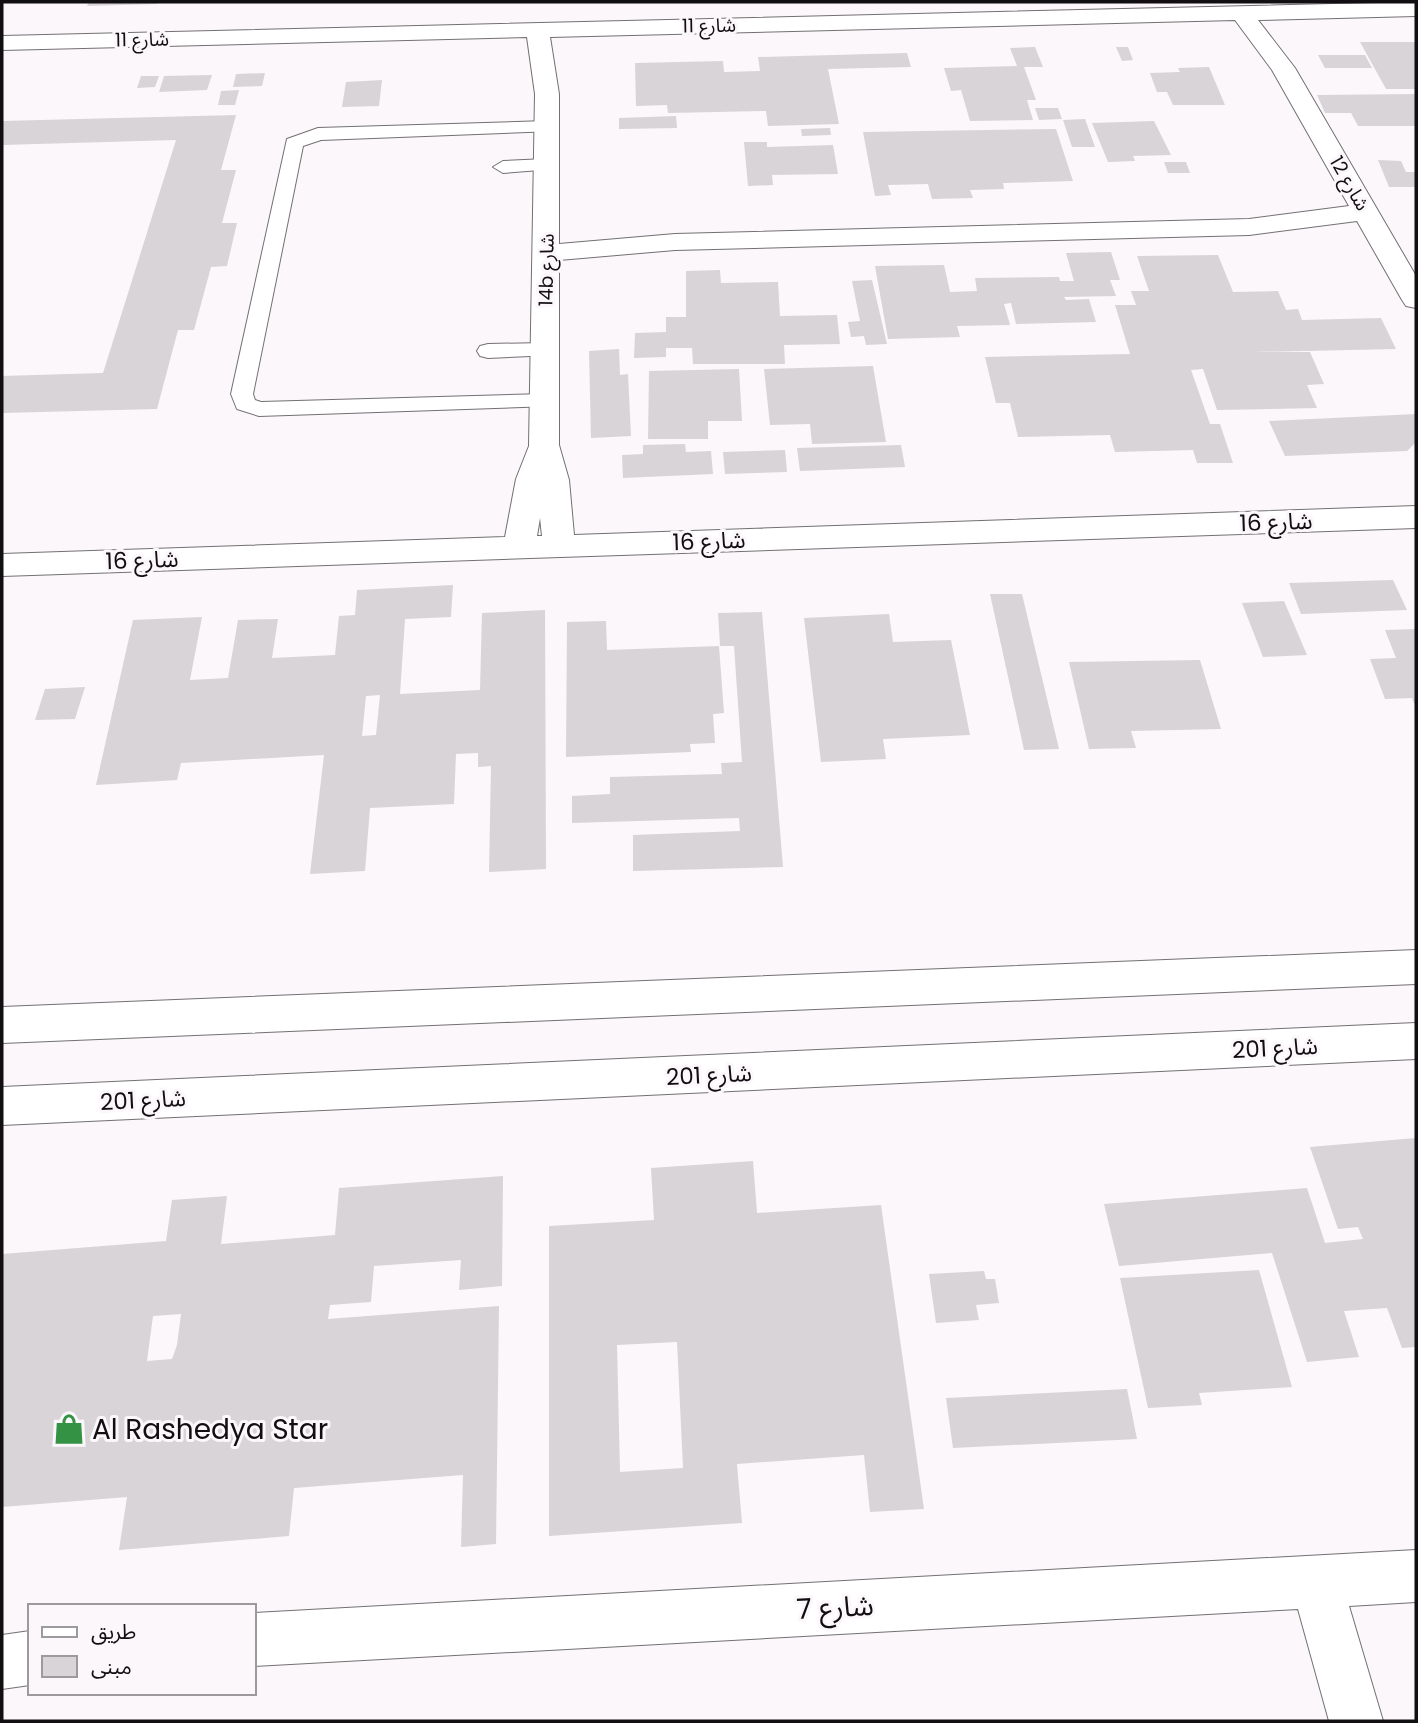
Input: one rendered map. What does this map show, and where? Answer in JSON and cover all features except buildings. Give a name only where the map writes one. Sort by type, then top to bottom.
[{"type":"street","name":"شارع 11","points":[[2,43],[1416,9]]},
{"type":"street","name":"شارع 12","points":[[1272,11],[1284,55],[1283,68]]},
{"type":"street","name":"شارع 12","points":[[1240,12],[1283,68],[1416,300]]},
{"type":"street","name":"14b شارع","points":[[547,94],[558,73],[570,29]]},
{"type":"street","name":"14b شارع","points":[[537,30],[547,94],[544,445],[553,480],[559,546]]},
{"type":"street","points":[[546,245],[1250,228],[1372,222]]},
{"type":"street","name":"14b شارع","points":[[519,547],[535,468],[544,445]]},
{"type":"street","name":"شارع 16","points":[[2,565],[1416,517]]},
{"type":"street","points":[[2,1025],[1416,967]]},
{"type":"street","name":"شارع 201","points":[[7,1109],[1416,1041]]},
{"type":"street","name":"شارع 7","points":[[256,1640],[1416,1576]]},
{"type":"street","points":[[1316,1581],[1356,1721]]},
{"type":"lane","points":[[544,401],[259,409],[245,404],[242,394],[295,143],[318,134],[547,127]]},
{"type":"lane","points":[[503,167],[547,165]]},
{"type":"lane","points":[[488,351],[545,350]]},
{"type":"place","name":"Al Rashedya Star","points":[[69,1429]]}]
